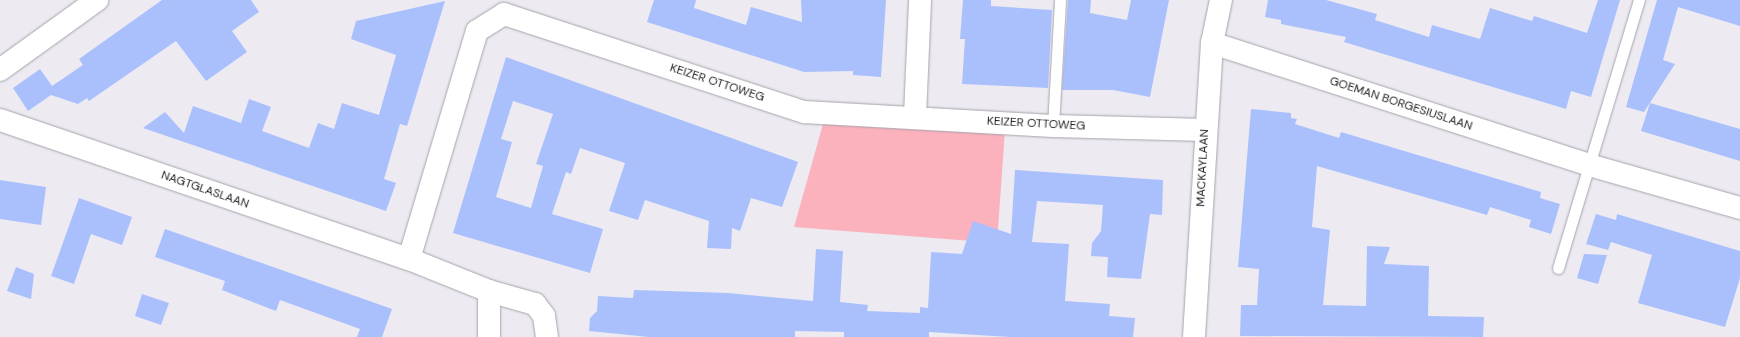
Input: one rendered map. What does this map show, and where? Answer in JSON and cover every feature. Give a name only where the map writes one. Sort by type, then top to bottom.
[{"type":"street","points":[[0,70],[97,0]]},
{"type":"street","points":[[915,116],[920,0]]},
{"type":"street","name":"MACKAYLAAN","points":[[1194,337],[1205,130],[1212,43],[1221,0]]},
{"type":"street","name":"KEIZER OTTOWEG","points":[[409,259],[477,31],[504,14],[804,112],[915,116],[1053,126],[1205,130]]},
{"type":"street","name":"GOEMAN BORGESIUSLAAN","points":[[1212,43],[1589,165],[1740,208]]},
{"type":"street","name":"NAGTGLASLAAN","points":[[0,120],[409,259],[490,291],[535,304],[544,316],[548,337]]},
{"type":"street","points":[[489,337],[490,291]]},
{"type":"lane","points":[[1053,126],[1060,0]]},
{"type":"lane","points":[[1558,268],[1639,0]]},
{"type":"shaded area","points":[[825,117],[1005,130],[997,243],[794,227]]},
{"type":"building","points":[[162,0],[251,0],[259,12],[232,31],[247,52],[206,81],[176,41],[89,101],[87,98],[78,104],[51,95],[28,111],[13,88],[40,69],[52,86],[83,65],[79,59]]},
{"type":"building","points":[[654,0],[696,0],[694,8],[746,25],[751,7],[802,22],[801,0],[886,0],[881,77],[853,75],[853,71],[804,72],[647,22]]},
{"type":"building","points":[[963,0],[991,0],[991,6],[1052,10],[1048,88],[962,84],[965,39],[960,39]]},
{"type":"building","points":[[1068,0],[1091,0],[1090,13],[1127,20],[1131,0],[1169,0],[1150,97],[1113,90],[1062,90]]},
{"type":"building","points":[[1268,0],[1326,0],[1377,14],[1375,20],[1429,37],[1432,25],[1480,39],[1490,8],[1532,21],[1534,16],[1587,33],[1598,0],[1620,0],[1591,97],[1571,91],[1566,109],[1344,42],[1346,37],[1281,24],[1281,20],[1265,17]]},
{"type":"building","points":[[1657,0],[1740,0],[1740,26],[1678,7],[1663,60],[1675,64],[1644,112],[1626,107]]},
{"type":"building","points":[[445,1],[407,126],[400,124],[384,179],[396,183],[386,211],[143,128],[165,112],[184,133],[193,106],[241,123],[249,99],[271,107],[262,131],[309,148],[318,123],[334,129],[342,103],[379,115],[396,55],[351,39],[356,21]]},
{"type":"building","points":[[506,57],[798,162],[782,207],[751,198],[740,231],[732,228],[731,249],[707,248],[709,221],[645,200],[638,220],[609,211],[625,163],[580,148],[571,174],[566,172],[552,214],[603,229],[590,273],[453,233]],"holes":[[[513,101],[553,114],[536,164],[543,166],[531,208],[496,197],[512,142],[501,139]]]},
{"type":"building","points":[[1650,103],[1740,129],[1740,161],[1641,131]]},
{"type":"building","points":[[1251,109],[1291,113],[1291,118],[1297,119],[1295,124],[1339,138],[1341,132],[1541,192],[1540,198],[1560,204],[1551,234],[1529,227],[1531,220],[1490,207],[1487,215],[1317,166],[1312,227],[1330,230],[1323,305],[1366,306],[1367,246],[1390,247],[1384,264],[1429,266],[1428,316],[1484,317],[1483,337],[1240,336],[1241,305],[1257,305],[1259,269],[1238,267]]},
{"type":"building","points":[[1015,170],[1163,180],[1162,215],[1150,214],[1141,279],[1107,277],[1108,257],[1091,256],[1092,243],[1101,231],[1103,205],[1037,201],[1032,242],[1069,244],[1065,301],[1110,304],[1109,316],[1135,318],[1133,337],[1010,337],[929,332],[929,337],[844,337],[844,332],[795,331],[795,337],[649,337],[589,331],[590,318],[597,311],[598,296],[633,298],[634,290],[728,293],[813,301],[816,249],[843,251],[840,302],[868,305],[867,311],[920,313],[920,307],[928,308],[931,252],[962,254],[973,221],[1011,234]]},
{"type":"building","points":[[0,180],[46,187],[41,225],[0,219]]},
{"type":"building","points":[[79,198],[132,217],[122,245],[91,234],[74,284],[51,276]]},
{"type":"building","points":[[1596,214],[1616,220],[1617,214],[1740,251],[1740,278],[1725,327],[1638,303],[1652,255],[1611,242],[1608,250],[1586,244]]},
{"type":"building","points":[[165,229],[392,309],[382,337],[357,337],[360,329],[280,300],[276,311],[222,290],[225,281],[155,257]]},
{"type":"building","points":[[1584,254],[1607,255],[1598,284],[1577,278]]},
{"type":"building","points":[[16,267],[34,274],[31,299],[7,291]]},
{"type":"building","points":[[142,294],[169,303],[161,325],[135,316]]}]
